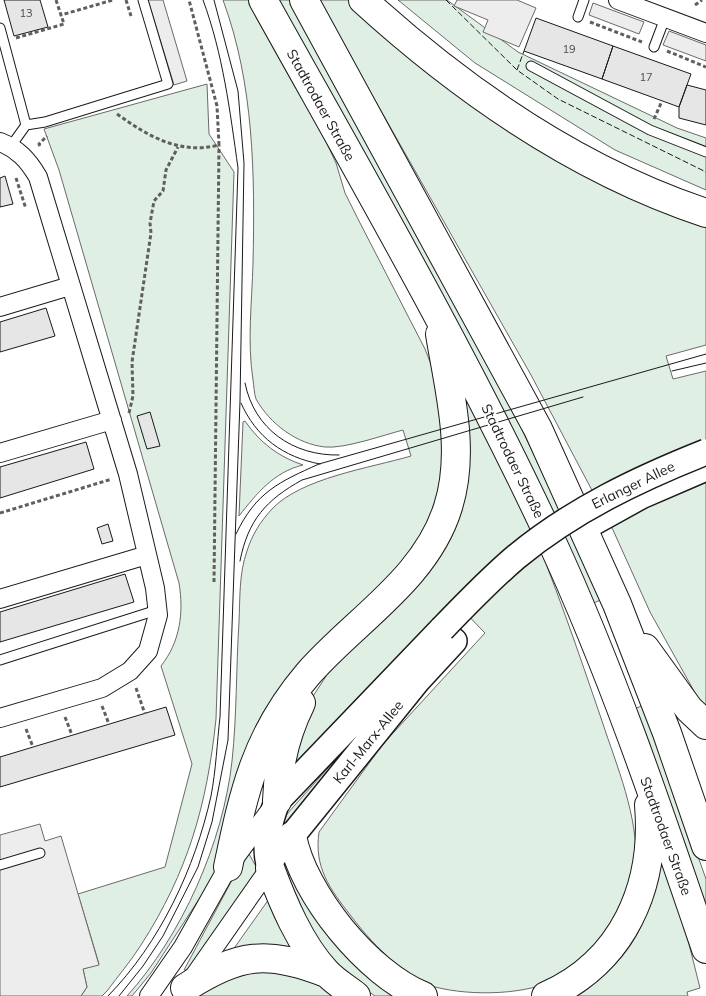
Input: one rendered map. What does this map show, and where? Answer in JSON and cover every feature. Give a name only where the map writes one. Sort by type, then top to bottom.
[{"type":"main road","name":"Stadtrodaer Straße","points":[[263,0],[436,313],[503,440],[552,542],[600,656],[706,949]]},
{"type":"main road","points":[[304,0],[538,429],[618,604],[667,733],[706,846]]},
{"type":"main road","points":[[363,0],[434,62],[519,122],[578,158],[636,187],[706,213]]},
{"type":"main road","points":[[228,867],[243,796],[255,760],[270,728],[287,700],[310,673],[420,561],[437,534],[448,507],[456,448],[454,420],[436,313]]},
{"type":"main road","name":"Erlanger Allee","points":[[562,523],[637,481],[706,452]]},
{"type":"main road","name":"Erlanger Allee","points":[[594,522],[641,496],[706,468]]},
{"type":"main road","name":"Karl-Marx-Allee","points":[[292,836],[418,680],[448,635],[531,567],[594,522]]},
{"type":"main road","name":"Karl-Marx-Allee","points":[[277,801],[448,635],[516,558],[562,523]]},
{"type":"main road","points":[[618,604],[649,655],[690,709],[706,726]]},
{"type":"main road","points":[[338,645],[300,704],[289,729],[279,768],[277,801],[267,834],[267,856],[270,868],[300,934],[311,953],[326,973],[356,996]]},
{"type":"main road","points":[[546,996],[560,990],[602,958],[619,936],[633,913],[640,895],[648,853],[650,819],[646,781]]},
{"type":"main road","points":[[292,836],[299,864],[308,881],[350,938],[387,976],[423,996]]},
{"type":"main road","points":[[182,992],[212,971],[229,963],[250,958],[291,960],[326,973]]},
{"type":"street","points":[[618,0],[706,33]]},
{"type":"street","points":[[0,718],[102,688],[130,670],[148,652],[157,610],[155,588],[128,474],[38,177],[27,159],[6,144]]},
{"type":"street","points":[[0,307],[70,286]]},
{"type":"street","points":[[0,453],[112,422]]},
{"type":"street","points":[[0,599],[147,556]]},
{"type":"street","name":"Karl-Marx-Allee","points":[[149,996],[183,946],[228,867],[277,801]]},
{"type":"street","name":"Karl-Marx-Allee","points":[[182,992],[292,836]]},
{"type":"lane","points":[[6,144],[26,125],[45,122],[104,105],[168,84],[142,0]]},
{"type":"lane","points":[[578,17],[584,0]]},
{"type":"lane","points":[[654,47],[665,18]]},
{"type":"lane","points":[[0,28],[26,125]]},
{"type":"lane","points":[[531,66],[650,130],[706,152]]},
{"type":"lane","points":[[0,660],[157,610]]},
{"type":"lane","points":[[0,865],[40,853]]},
{"type":"path","points":[[21,36],[64,24],[56,0]]},
{"type":"path","points":[[61,15],[113,0]]},
{"type":"path","points":[[126,0],[132,19]]},
{"type":"path","points":[[190,0],[217,106],[219,145],[214,582]]},
{"type":"path","points":[[695,5],[702,0]]},
{"type":"path","points":[[104,105],[140,131],[178,147],[206,148],[219,145]]},
{"type":"path","points":[[112,422],[128,417],[133,396],[132,362],[151,233],[150,223],[154,202],[163,191],[166,170],[178,147]]},
{"type":"path","points":[[14,173],[26,208]]},
{"type":"path","points":[[0,513],[128,474]]},
{"type":"path","points":[[134,684],[145,714]]},
{"type":"path","points":[[100,701],[109,724]]},
{"type":"path","points":[[64,713],[72,735]]},
{"type":"path","points":[[25,725],[33,747]]},
{"type":"green space","points":[[223,0],[251,0],[309,105],[336,163],[345,193],[425,349],[436,377],[447,464],[424,539],[329,644],[216,873],[151,973],[132,996],[127,996],[147,972],[182,916],[197,886],[220,824],[234,744],[241,577],[244,559],[254,534],[272,509],[300,489],[337,475],[411,456],[403,430],[353,444],[333,447],[304,442],[285,431],[269,417],[256,399],[250,351],[254,230],[253,163],[247,97],[241,64]]},
{"type":"green space","points":[[277,0],[291,0],[503,390],[603,599],[591,604]]},
{"type":"green space","points":[[318,0],[352,0],[403,46],[706,222],[706,345],[666,356],[673,379],[706,371],[706,707],[699,700],[650,612],[613,530],[531,375]]},
{"type":"green space","points":[[398,0],[447,0],[518,52],[677,128],[706,138],[706,190],[615,150],[475,63]]},
{"type":"green space","points":[[207,84],[209,134],[234,172],[216,719],[212,750],[201,809],[193,837],[171,891],[157,918],[137,951],[107,991],[102,996],[81,996],[87,987],[83,969],[99,964],[78,894],[165,867],[192,764],[161,666],[173,647],[179,627],[181,605],[179,583],[59,170],[44,129]]},
{"type":"green space","points":[[465,387],[518,496],[556,590],[620,774],[634,828],[636,846],[636,865],[631,890],[620,914],[605,935],[553,981],[524,989],[491,993],[442,989],[428,985],[406,972],[367,936],[336,896],[325,877],[319,856],[319,832],[383,744],[485,633],[454,601],[284,783],[306,707],[332,667],[431,558],[457,390]]},
{"type":"green space","points":[[245,421],[257,436],[271,448],[286,458],[303,465],[283,473],[267,484],[239,516],[243,422]]},
{"type":"green space","points":[[644,705],[706,879],[706,913],[634,709]]},
{"type":"green space","points":[[344,750],[345,756],[275,839],[287,814]]},
{"type":"green space","points":[[661,853],[687,936],[700,988],[687,992],[688,996],[577,996],[602,977],[616,963],[637,935],[649,906]]},
{"type":"green space","points":[[246,854],[249,854],[258,870],[257,875],[188,970],[184,970]]},
{"type":"green space","points":[[288,874],[397,996],[375,996],[342,973],[321,953],[284,878]]},
{"type":"green space","points":[[269,899],[304,957],[230,954]]},
{"type":"green space","points":[[253,968],[304,974],[335,996],[196,996],[205,987]]},
{"type":"shaded area","points":[[148,0],[163,0],[187,81],[174,85]]},
{"type":"shaded area","points":[[457,0],[517,0],[536,8],[519,47],[483,32],[488,20],[454,6]]},
{"type":"shaded area","points":[[593,3],[644,22],[639,34],[589,15]]},
{"type":"shaded area","points":[[669,31],[706,45],[706,61],[663,45]]},
{"type":"shaded area","points":[[40,824],[45,841],[61,836],[99,965],[83,969],[87,987],[81,996],[0,996],[0,835]]},
{"type":"building","points":[[4,0],[40,0],[48,27],[14,36]]},
{"type":"building","points":[[536,18],[613,46],[602,79],[524,51]]},
{"type":"building","points":[[613,46],[691,74],[679,107],[602,79]]},
{"type":"building","points":[[687,85],[706,90],[706,125],[679,118],[679,107]]},
{"type":"building","points":[[5,176],[13,204],[0,207],[0,178]]},
{"type":"building","points":[[46,308],[55,336],[0,352],[0,322]]},
{"type":"building","points":[[150,412],[160,446],[147,449],[137,416]]},
{"type":"building","points":[[86,442],[94,469],[0,498],[0,467]]},
{"type":"building","points":[[108,524],[113,541],[102,544],[97,528]]},
{"type":"building","points":[[125,574],[134,602],[0,642],[0,612]]},
{"type":"building","points":[[166,707],[175,735],[0,787],[0,757]]},
{"type":"tram line","points":[[108,996],[144,953],[173,903],[185,877],[204,823],[211,796],[220,717],[238,168],[221,62],[203,0]]},
{"type":"tram line","points":[[119,996],[143,966],[163,936],[198,867],[212,822],[228,740],[240,401],[244,163],[238,91],[214,0]]},
{"type":"tram line","points":[[236,534],[252,508],[270,490],[319,464],[706,354]]},
{"type":"tram line","points":[[672,371],[706,363]]},
{"type":"tram line","points":[[245,383],[257,414],[278,437],[306,451],[339,455]]},
{"type":"tram line","points":[[240,561],[248,534],[260,513],[278,495],[302,480],[583,397]]},
{"type":"tram line","points":[[241,403],[254,426],[272,444],[294,456],[320,464]]},
{"type":"fence","points":[[446,0],[517,70],[558,99],[706,172]]},
{"type":"fence","points":[[517,70],[524,51]]}]
